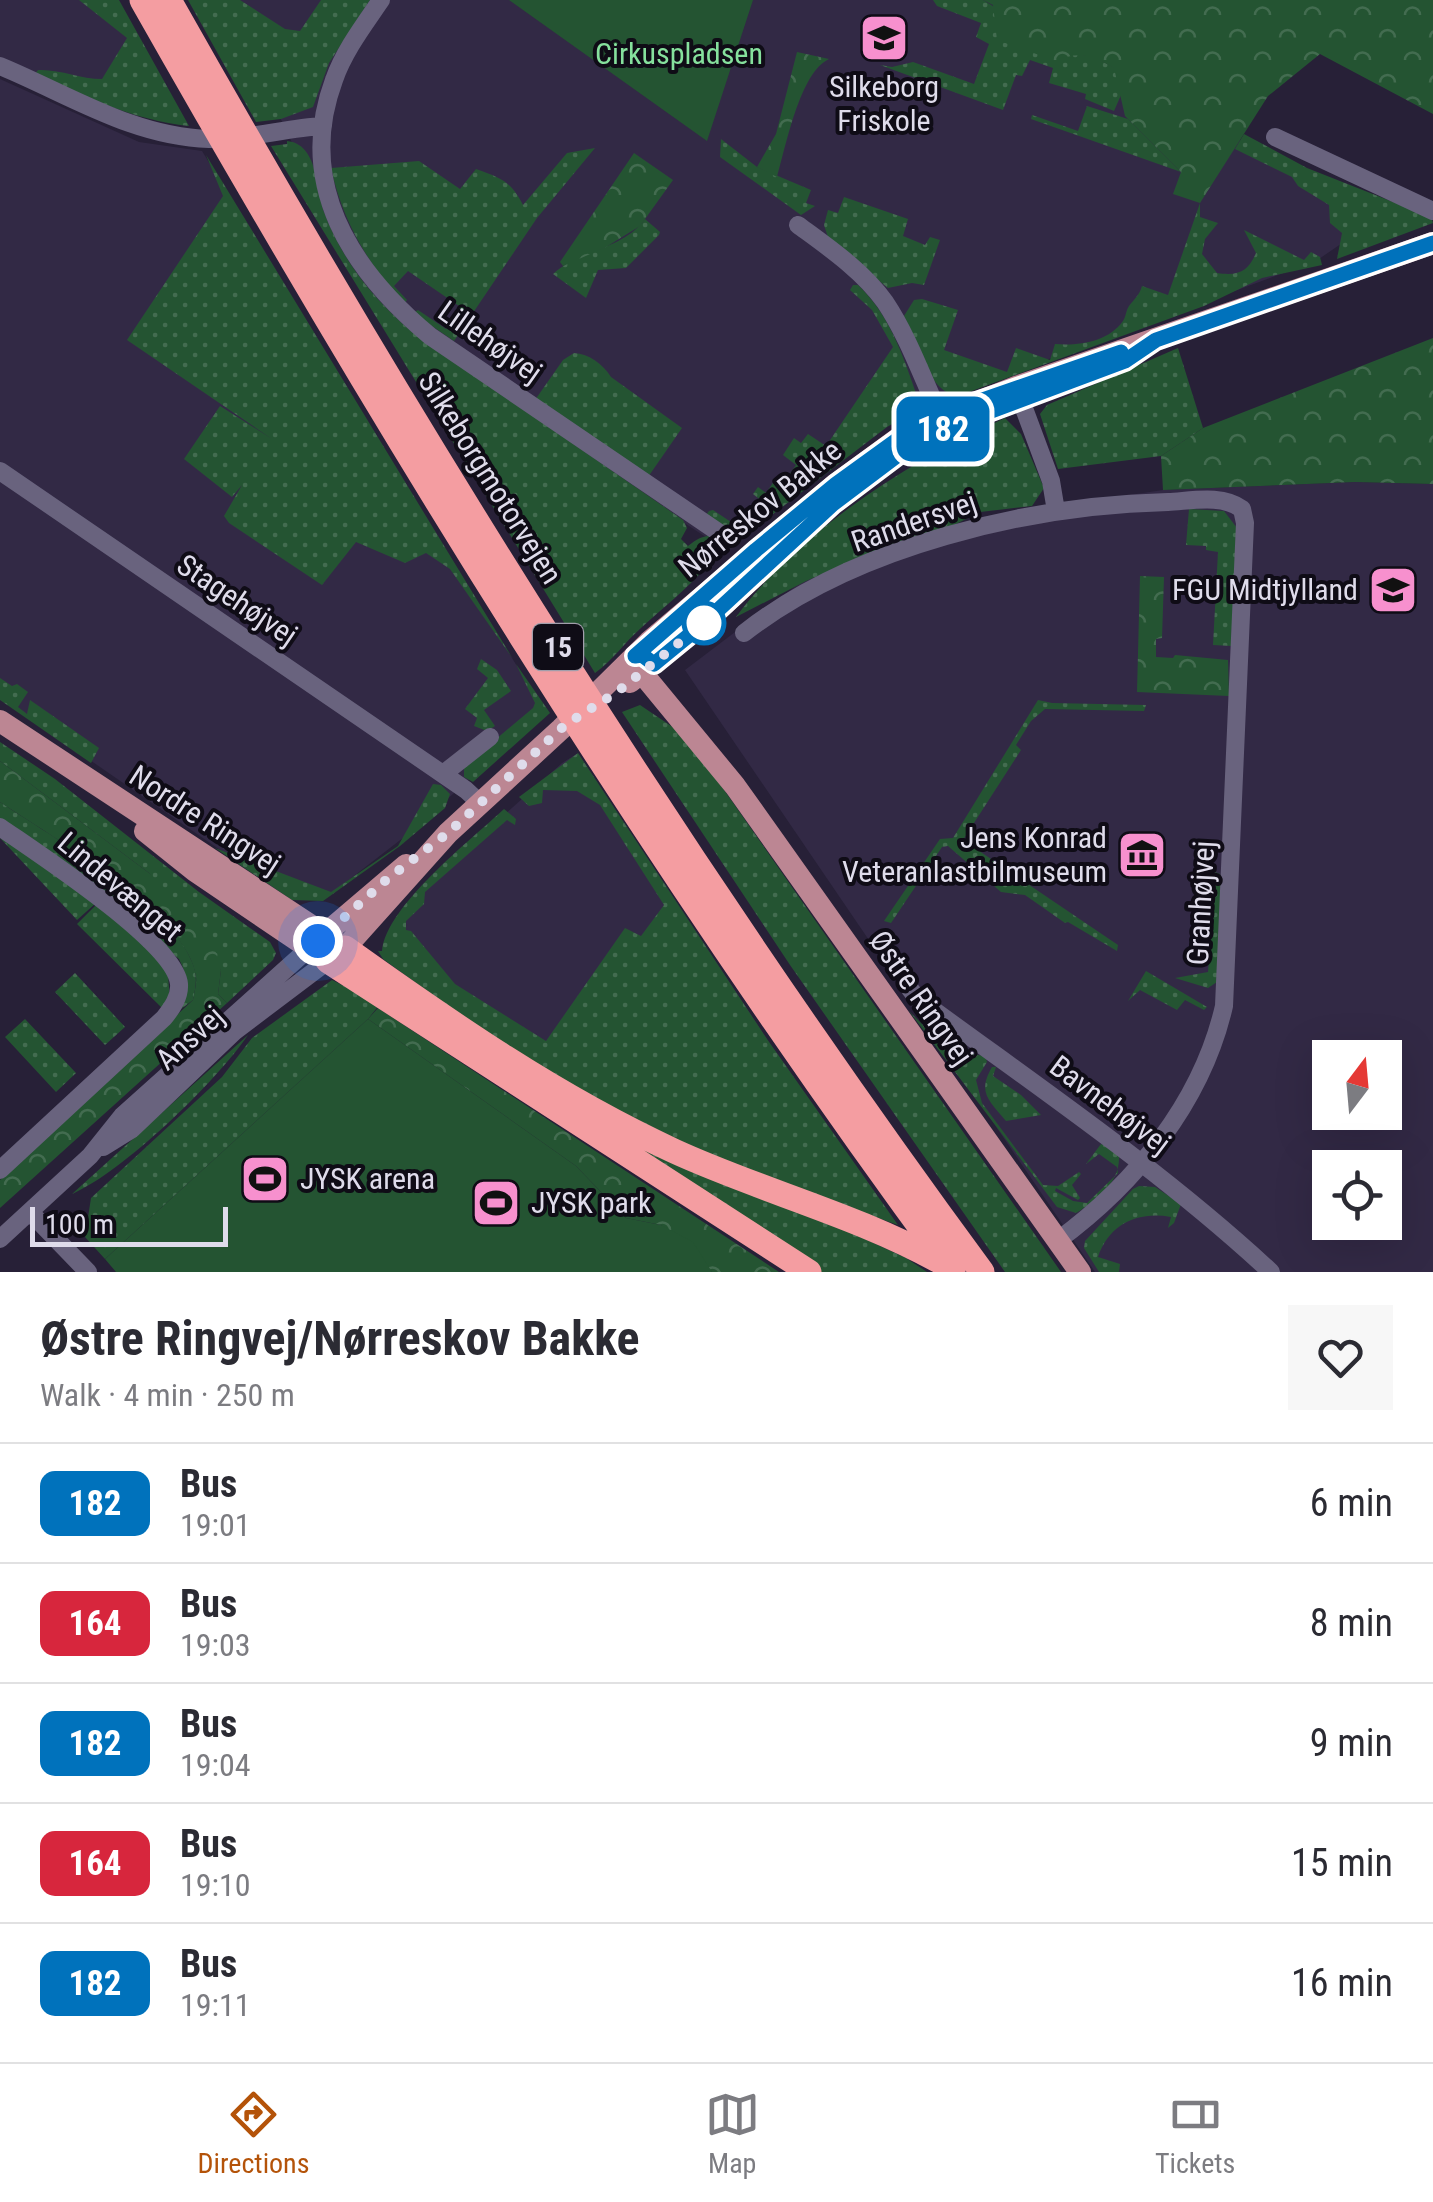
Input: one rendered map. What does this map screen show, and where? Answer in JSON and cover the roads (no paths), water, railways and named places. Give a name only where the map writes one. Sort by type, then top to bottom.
[{"type":"highway","name":"Silkeborgmotorvejen","points":[[142,0],[347,352],[545,670],[720,937],[956,1272]]},
{"type":"highway","name":"Silkeborgmotorvejen","points":[[169,0],[346,306],[512,576],[777,980],[982,1272]]},
{"type":"highway","points":[[327,948],[423,1012],[585,1106],[695,1161],[884,1235],[956,1272]]},
{"type":"highway","points":[[327,948],[808,1272]]},
{"type":"main road","name":"Nørreskov Bakke","points":[[645,662],[692,604],[895,440],[1156,340],[1433,243]]},
{"type":"main road","name":"Nørreskov Bakke","points":[[327,948],[563,727],[645,662],[704,623],[833,504],[943,421]]},
{"type":"main road","name":"Østre Ringvej","points":[[645,662],[1080,1272]]},
{"type":"main road","name":"Nordre Ringvej","points":[[0,721],[141,812],[327,948]]},
{"type":"main road","name":"Nordre Ringvej","points":[[82,777],[195,871],[327,948]]},
{"type":"street","name":"Lillehøjvej","points":[[381,0],[334,77],[323,126],[322,164],[329,201],[342,236],[362,268],[394,306],[430,336],[722,534]]},
{"type":"street","points":[[0,66],[106,115],[183,137],[239,138],[323,126]]},
{"type":"street","points":[[1276,136],[1433,211]]},
{"type":"street","points":[[798,225],[857,272],[882,299],[902,331],[943,421]]},
{"type":"street","points":[[1019,394],[1051,481],[1056,511]]},
{"type":"street","name":"Stagehøjvej","points":[[0,471],[480,803]]},
{"type":"street","name":"Randersvej","points":[[744,633],[810,589],[896,553],[962,532],[1056,511],[1144,502],[1225,500],[1242,508]]},
{"type":"street","name":"Granhøjvej","points":[[1058,1241],[1094,1213],[1142,1162],[1194,1089],[1216,1038],[1224,1006],[1245,523],[1242,508]]},
{"type":"street","points":[[443,774],[490,737]]},
{"type":"street","name":"Lindevænget","points":[[0,827],[103,900],[166,956],[179,983],[173,1007],[164,1018],[0,1170]]},
{"type":"street","name":"Ansvej","points":[[0,1239],[90,1156],[122,1116],[327,948]]},
{"type":"street","name":"Bavnehøjvej","points":[[910,989],[917,998],[1142,1162],[1222,1226],[1271,1272]]},
{"type":"street","points":[[30,1212],[88,1272]]},
{"type":"place","name":"Silkeborg Friskole","points":[[884,38]]},
{"type":"place","name":"FGU Midtjylland","points":[[1393,590]]},
{"type":"place","name":"Jens Konrad Veteranlastbilmuseum","points":[[1142,855]]},
{"type":"place","name":"JYSK arena","points":[[265,1179]]},
{"type":"place","name":"JYSK park","points":[[496,1203]]},
{"type":"park label","name":"Cirkuspladsen","points":[[679,54]]}]
